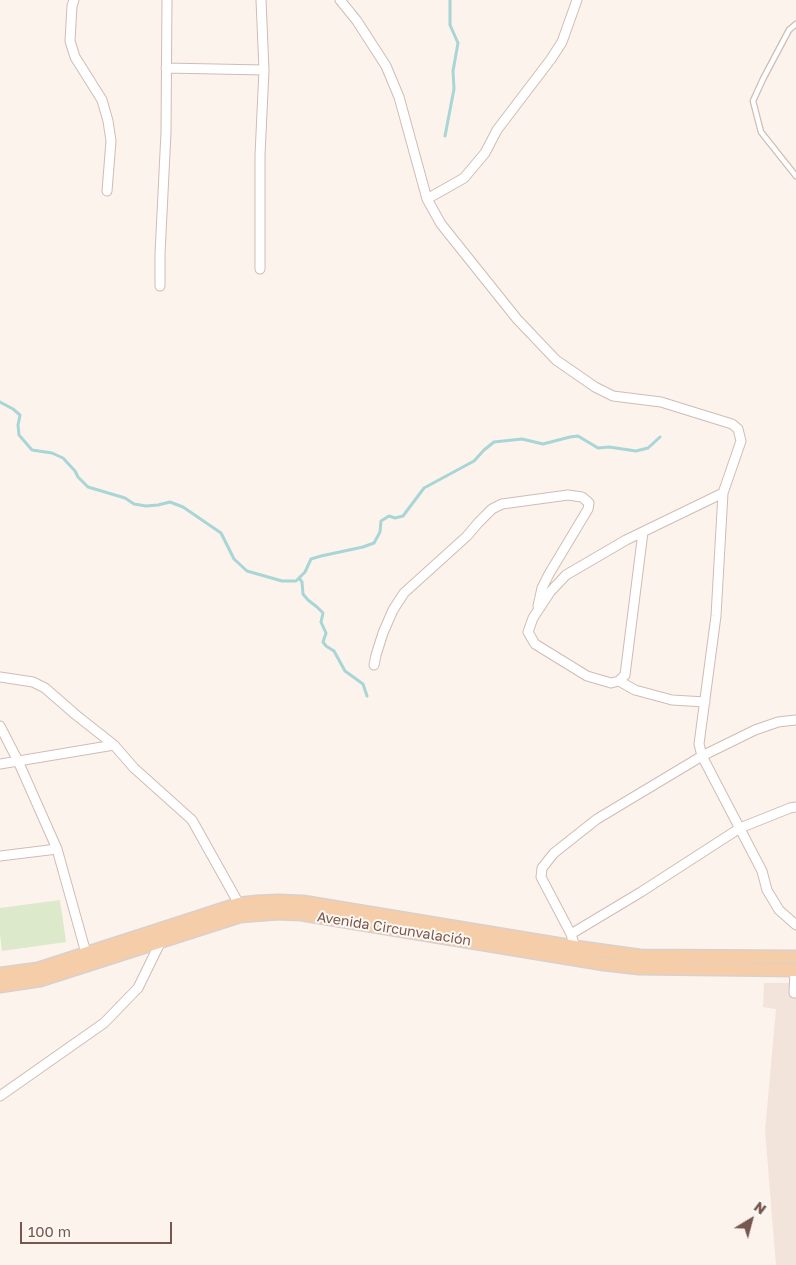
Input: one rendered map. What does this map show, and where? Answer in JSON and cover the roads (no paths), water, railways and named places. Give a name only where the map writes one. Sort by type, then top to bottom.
[{"type":"main road","name":"Avenida Circunvalación","points":[[0,974],[38,969],[239,904],[278,901],[303,902],[575,953],[639,968],[796,966]]},
{"type":"main road","name":"Avenida Circunvalación","points":[[0,986],[40,980],[240,916],[278,913],[301,914],[575,953]]},
{"type":"street","points":[[74,0],[70,41],[75,58],[102,100],[108,121],[111,141],[107,191]]},
{"type":"street","points":[[160,286],[166,132],[167,0]]},
{"type":"street","points":[[260,269],[260,155],[264,70],[261,0]]},
{"type":"street","points":[[340,0],[357,21],[386,66],[399,97],[427,199],[441,224],[517,319],[556,360],[594,387],[613,396],[661,402],[732,424],[738,429],[741,441],[724,493],[716,616],[699,744],[702,756],[762,870],[767,890],[779,910],[796,925]]},
{"type":"street","points":[[427,199],[464,178],[484,153],[497,130],[562,42],[577,0]]},
{"type":"street","points":[[166,68],[264,70]]},
{"type":"street","points":[[643,532],[626,675],[619,680],[611,682],[587,676],[535,644],[528,632],[533,618],[550,592],[566,575],[626,540],[724,493]]},
{"type":"street","points":[[374,664],[383,633],[393,610],[404,593],[467,536],[492,508],[502,504],[568,495],[582,497],[589,503],[588,509],[542,588],[537,611]]},
{"type":"street","points":[[0,677],[32,682],[45,688],[114,745],[134,768],[192,820],[239,904]]},
{"type":"street","points":[[619,680],[636,690],[672,700],[705,702]]},
{"type":"street","points":[[575,953],[571,934],[541,877],[542,868],[554,853],[597,819],[702,756],[755,730],[778,722],[796,720]]},
{"type":"street","points":[[0,726],[18,761],[57,849],[86,953]]},
{"type":"street","points":[[0,764],[114,745]]},
{"type":"street","points":[[571,934],[641,892],[740,828],[796,807]]},
{"type":"street","points":[[0,856],[57,849]]},
{"type":"street","points":[[0,1096],[104,1023],[138,988],[161,941]]},
{"type":"street","points":[[796,966],[794,993],[796,993]]},
{"type":"lane","points":[[796,24],[789,30],[762,79],[754,101],[761,132],[796,176]]},
{"type":"waterway","points":[[445,136],[454,89],[453,71],[458,43],[450,25],[450,0]]},
{"type":"waterway","points":[[0,402],[20,415],[19,435],[32,450],[52,453],[63,458],[88,487],[125,498],[134,504],[146,506],[170,502],[183,507],[221,533],[234,559],[247,571],[282,581],[296,581],[305,572],[311,559],[374,543],[380,532],[381,521],[389,516],[395,518],[403,516],[424,488],[474,461],[494,442],[522,439],[543,444],[578,436],[598,448],[609,447],[636,451],[648,448],[660,437]]},
{"type":"waterway","points":[[299,578],[302,582],[303,594],[323,613],[321,622],[326,633],[323,642],[334,651],[345,671],[363,684],[367,696]]}]
